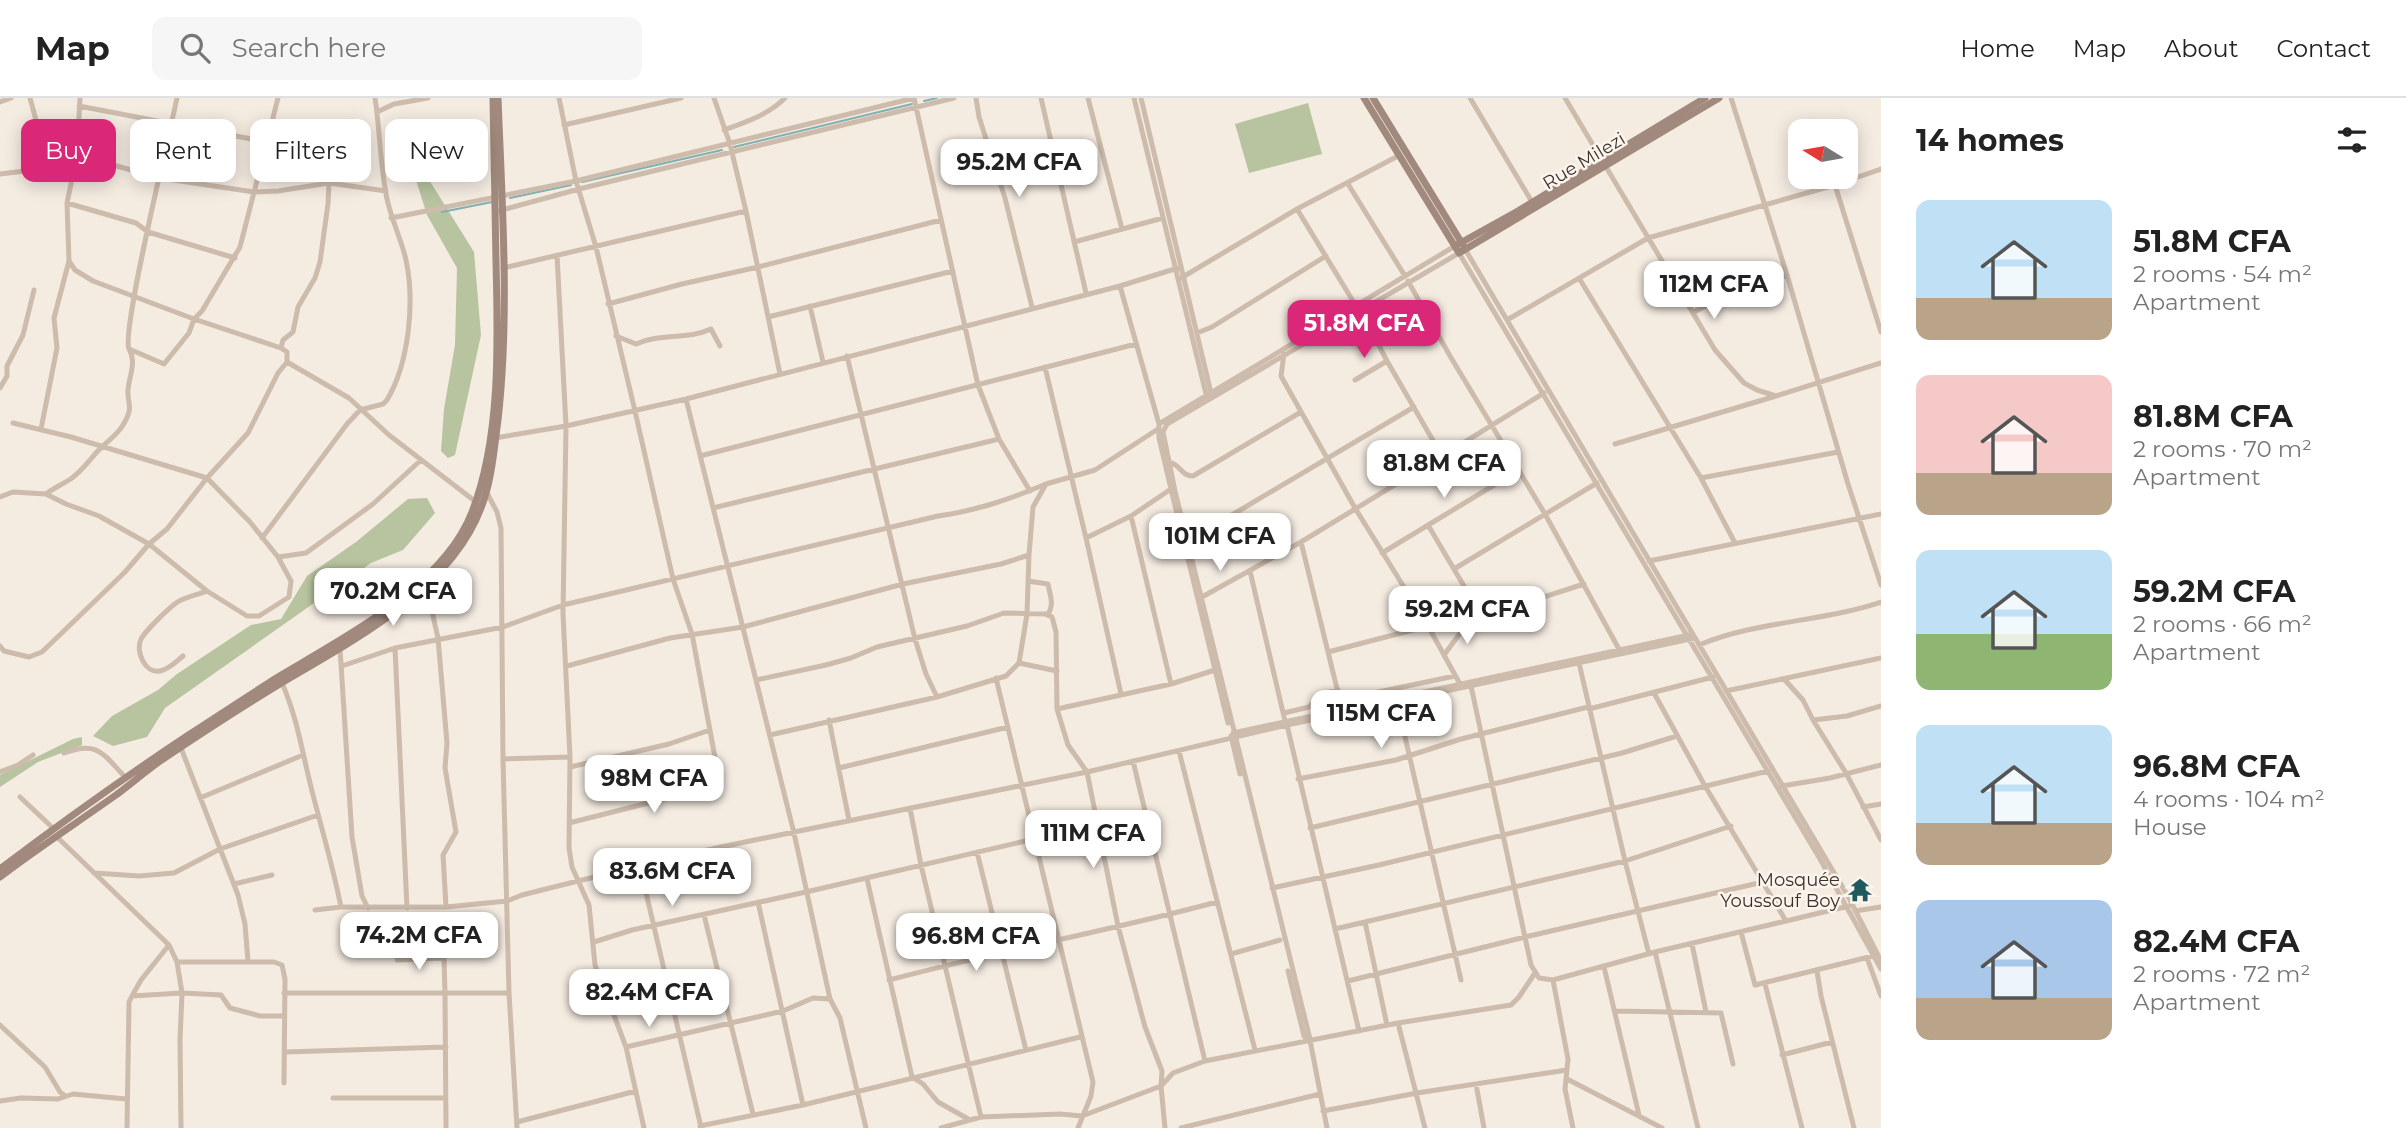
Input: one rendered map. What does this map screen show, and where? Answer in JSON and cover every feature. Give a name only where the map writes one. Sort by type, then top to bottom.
[{"type":"street","points":[[0,102],[11,98]]},
{"type":"street","points":[[30,98],[36,119]]},
{"type":"street","points":[[78,119],[80,98]]},
{"type":"street","points":[[173,119],[177,98]]},
{"type":"street","points":[[273,119],[278,98]]},
{"type":"street","points":[[262,538],[334,439],[360,410],[387,401],[399,370],[409,329],[410,290],[405,259],[391,218],[386,191],[375,98]]},
{"type":"street","points":[[377,112],[394,104],[428,98]]},
{"type":"street","points":[[0,869],[339,646],[426,585],[464,542],[478,517],[493,437],[503,359],[503,268],[493,98]]},
{"type":"street","points":[[498,98],[498,198]]},
{"type":"street","points":[[559,98],[576,181],[596,247],[673,579],[692,634],[717,768],[716,777],[708,788],[569,823]]},
{"type":"street","points":[[564,125],[658,101],[681,98]]},
{"type":"street","points":[[714,98],[732,152],[780,373]]},
{"type":"street","points":[[724,130],[770,111],[785,98]]},
{"type":"street","points":[[391,218],[576,181],[914,98],[978,385],[999,439],[1030,491]]},
{"type":"street","points":[[499,211],[954,98]]},
{"type":"street","points":[[976,98],[979,117],[1006,198],[1032,307]]},
{"type":"street","points":[[1041,98],[1086,293]]},
{"type":"street","points":[[1088,98],[1122,229]]},
{"type":"street","points":[[1134,98],[1163,218],[1196,333],[1209,395]]},
{"type":"street","points":[[1141,98],[1178,268]]},
{"type":"street","points":[[1364,98],[1398,156],[1507,320],[1650,561],[1768,771],[1852,908],[1881,996]]},
{"type":"street","points":[[1373,98],[1597,483],[1691,637],[1699,645],[1782,786],[1881,961]]},
{"type":"street","points":[[1470,98],[1532,202]]},
{"type":"street","points":[[1565,98],[1715,350],[1735,375],[1757,390],[1776,396]]},
{"type":"street","name":"Rue Milezi","points":[[1460,248],[1532,202],[1604,164],[1705,98]]},
{"type":"street","name":"Rue Milezi","points":[[1460,248],[1719,98]]},
{"type":"street","points":[[1731,98],[1881,585]]},
{"type":"street","points":[[79,106],[150,119]]},
{"type":"street","points":[[1181,278],[1297,209],[1398,156]]},
{"type":"street","points":[[1858,177],[1881,169]]},
{"type":"street","points":[[0,174],[21,171]]},
{"type":"street","points":[[41,429],[57,348],[54,318],[69,261],[67,203],[71,182]]},
{"type":"street","points":[[46,494],[69,480],[101,447],[111,441],[123,426],[130,409],[128,390],[133,361],[126,343],[159,182]]},
{"type":"street","points":[[187,182],[254,192],[328,183],[386,191]]},
{"type":"street","points":[[129,349],[164,364],[189,333],[194,319],[202,311],[240,247],[257,182]]},
{"type":"street","points":[[281,348],[284,340],[293,332],[298,307],[320,261],[328,183]]},
{"type":"street","points":[[1348,184],[1545,513],[1620,651]]},
{"type":"street","points":[[1507,320],[1648,238],[1821,189]]},
{"type":"street","points":[[1836,189],[1881,332]]},
{"type":"street","points":[[67,203],[136,223],[148,232],[235,258]]},
{"type":"street","points":[[1297,209],[1359,309],[1442,456]]},
{"type":"street","points":[[493,437],[498,351],[499,211]]},
{"type":"street","points":[[503,268],[746,211]]},
{"type":"street","points":[[1074,242],[1163,218]]},
{"type":"street","points":[[608,304],[941,220]]},
{"type":"street","points":[[1327,1128],[1272,888],[1231,737],[1202,597],[1163,432],[1164,427],[1209,395],[1284,354],[1460,248]]},
{"type":"street","points":[[557,256],[566,426],[563,605],[570,757],[570,858],[589,905],[594,965],[626,1047],[644,1128]]},
{"type":"street","points":[[1196,333],[1212,327],[1326,256]]},
{"type":"street","points":[[0,646],[4,651],[29,656],[41,652],[125,572],[149,544],[167,529],[207,478],[248,433],[278,373],[287,362],[287,352],[281,348],[194,319],[84,276],[75,271],[69,261]]},
{"type":"street","points":[[493,437],[566,426],[686,399],[1121,286],[1178,268]]},
{"type":"street","points":[[768,317],[953,271]]},
{"type":"street","points":[[1693,312],[1731,292],[1787,275]]},
{"type":"street","points":[[1181,278],[1209,395]]},
{"type":"street","points":[[1579,278],[1700,478],[1735,543]]},
{"type":"street","points":[[1121,286],[1159,427],[1171,489],[1280,940],[1304,1036],[1308,1041]]},
{"type":"street","points":[[0,388],[7,376],[7,366],[23,335],[34,290]]},
{"type":"street","points":[[810,306],[823,362]]},
{"type":"street","points":[[342,666],[395,648],[503,627],[563,605],[961,513],[1102,467],[1209,395],[1359,309]]},
{"type":"street","points":[[616,336],[636,344],[650,338],[700,334],[711,329],[720,346]]},
{"type":"street","points":[[700,456],[1136,344]]},
{"type":"street","points":[[1284,354],[1280,374],[1355,508],[1428,626],[1460,684]]},
{"type":"street","points":[[847,356],[915,639],[926,674],[937,697]]},
{"type":"street","points":[[1355,380],[1387,361]]},
{"type":"street","points":[[287,362],[341,392],[421,460],[476,502]]},
{"type":"street","points":[[1615,444],[1881,363]]},
{"type":"street","points":[[1045,367],[1121,694]]},
{"type":"street","points":[[1202,597],[1301,542],[1544,393]]},
{"type":"street","points":[[686,399],[794,833],[830,999],[841,1018],[866,1128]]},
{"type":"street","points":[[1188,541],[1414,407]]},
{"type":"street","points":[[1169,462],[1182,473],[1193,476],[1301,412]]},
{"type":"street","points":[[0,497],[13,492],[46,494],[99,516],[149,544],[207,591],[247,616],[259,616],[289,597],[291,581],[278,557],[207,478],[41,429],[13,424]]},
{"type":"street","points":[[713,508],[999,439]]},
{"type":"street","points":[[1700,478],[1838,452]]},
{"type":"street","points":[[278,557],[306,553],[373,504],[421,460]]},
{"type":"street","points":[[1382,553],[1519,470]]},
{"type":"street","points":[[1454,569],[1597,483]]},
{"type":"street","points":[[770,735],[937,697],[1006,676],[1019,663],[1027,614],[1033,507],[1046,484]]},
{"type":"street","points":[[1086,538],[1131,516],[1171,489]]},
{"type":"street","points":[[0,877],[126,778],[220,714],[339,646],[388,607],[435,568],[460,538],[483,490]]},
{"type":"street","points":[[483,490],[497,512],[501,528],[509,993],[517,1125],[636,1091]]},
{"type":"street","points":[[1650,561],[1881,514]]},
{"type":"street","points":[[1131,516],[1171,684]]},
{"type":"street","points":[[1428,525],[1481,615]]},
{"type":"street","points":[[1301,542],[1342,709]]},
{"type":"street","points":[[567,666],[692,634],[743,627],[903,584],[1001,564],[1029,555]]},
{"type":"street","points":[[1250,571],[1359,1031]]},
{"type":"street","points":[[1028,581],[1048,584],[1052,604],[1047,615]]},
{"type":"street","points":[[1328,652],[1428,626],[1469,621],[1584,584]]},
{"type":"street","points":[[426,585],[438,638],[447,744],[445,768],[456,832],[443,855],[446,907]]},
{"type":"street","points":[[183,656],[175,664],[161,671],[150,669],[140,654],[141,639],[175,604],[207,591]]},
{"type":"street","points":[[1699,645],[1732,633],[1860,609],[1881,602]]},
{"type":"street","points":[[756,680],[826,665],[877,647],[1004,613],[1047,615],[1053,619],[1056,632],[1058,709],[1068,745],[1087,772],[1118,926],[1145,1027],[1162,1071],[1165,1128]]},
{"type":"street","points":[[1444,655],[1469,621]]},
{"type":"street","points":[[315,910],[341,907],[446,907],[507,901],[578,881],[716,849],[1179,751],[1342,709],[1691,637]]},
{"type":"street","points":[[1286,723],[1397,702],[1691,637]]},
{"type":"street","points":[[339,646],[352,837],[362,896],[368,908]]},
{"type":"street","points":[[395,648],[407,908]]},
{"type":"street","points":[[1726,691],[1881,659]]},
{"type":"street","points":[[1579,662],[1637,912],[1669,1011],[1698,1128]]},
{"type":"street","points":[[1019,663],[1058,671]]},
{"type":"street","points":[[1058,709],[1171,684],[1215,670]]},
{"type":"street","points":[[1340,700],[1455,676]]},
{"type":"street","points":[[1298,779],[1373,765],[1461,739],[1713,677]]},
{"type":"street","points":[[996,678],[1080,1037],[1093,1082],[1091,1096],[1078,1128]]},
{"type":"street","points":[[1784,679],[1803,700],[1881,840]]},
{"type":"street","points":[[282,683],[296,719],[341,907]]},
{"type":"street","points":[[1471,686],[1525,937],[1535,973],[1539,978],[1553,980],[1786,921],[1852,908],[1881,907]]},
{"type":"street","points":[[1283,713],[1309,707],[1321,694],[1338,690]]},
{"type":"street","points":[[1654,693],[1786,921]]},
{"type":"street","points":[[1397,702],[1461,980]]},
{"type":"street","points":[[1813,720],[1847,716],[1881,706]]},
{"type":"street","points":[[829,720],[849,820]]},
{"type":"street","points":[[839,768],[1008,727]]},
{"type":"street","points":[[570,767],[669,744],[710,730]]},
{"type":"street","points":[[1310,828],[1600,758],[1677,736]]},
{"type":"street","points":[[64,753],[83,746],[95,749],[126,778]]},
{"type":"street","points":[[181,748],[234,884],[245,924],[248,962]]},
{"type":"street","points":[[1179,751],[1255,1050]]},
{"type":"street","points":[[0,772],[33,755]]},
{"type":"street","points":[[200,798],[303,755]]},
{"type":"street","points":[[503,760],[570,757]]},
{"type":"street","points":[[1133,761],[1205,1061]]},
{"type":"street","points":[[1782,786],[1881,765]]},
{"type":"street","points":[[1272,888],[1321,875],[1379,865],[1768,771]]},
{"type":"street","points":[[20,797],[169,945],[177,962],[183,993],[180,1040],[181,1128]]},
{"type":"street","points":[[1863,807],[1881,804]]},
{"type":"street","points":[[910,808],[921,866],[981,1117]]},
{"type":"street","points":[[94,873],[139,876],[174,873],[220,849],[318,815]]},
{"type":"street","points":[[1335,929],[1625,861],[1731,826]]},
{"type":"street","points":[[594,942],[653,925],[1034,839]]},
{"type":"street","points":[[977,852],[1026,1050]]},
{"type":"street","points":[[640,867],[701,1127],[803,1105],[1080,1037]]},
{"type":"street","points":[[234,884],[272,875]]},
{"type":"street","points":[[867,878],[912,1077],[923,1084],[938,1102],[970,1120]]},
{"type":"street","points":[[1348,981],[1456,953],[1763,882]]},
{"type":"street","points":[[758,902],[803,1105]]},
{"type":"street","points":[[889,981],[945,965],[1058,942],[1217,902]]},
{"type":"street","points":[[704,915],[753,1114]]},
{"type":"street","points":[[1365,922],[1387,1025]]},
{"type":"street","points":[[1741,932],[1755,985],[1870,957]]},
{"type":"street","points":[[1231,954],[1280,940]]},
{"type":"street","points":[[1692,944],[1706,1012]]},
{"type":"street","points":[[127,1128],[127,1010],[141,980],[169,945]]},
{"type":"street","points":[[1870,957],[1881,969]]},
{"type":"street","points":[[397,960],[444,958],[446,1128]]},
{"type":"street","points":[[177,962],[281,963],[285,972],[284,1083]]},
{"type":"street","points":[[1604,967],[1639,1115]]},
{"type":"street","points":[[1817,971],[1854,1128]]},
{"type":"street","points":[[941,1128],[981,1117],[1060,1114],[1082,1116],[1161,1086],[1174,1073],[1205,1061],[1387,1025],[1511,1005],[1519,998],[1535,973]]},
{"type":"street","points":[[1553,980],[1568,1059],[1566,1095],[1573,1128]]},
{"type":"street","points":[[1765,984],[1802,1128]]},
{"type":"street","points":[[132,996],[183,993],[221,995],[230,1008],[260,1016],[283,1016]]},
{"type":"street","points":[[284,993],[509,993]]},
{"type":"street","points":[[626,1047],[783,1011],[813,998],[830,999]]},
{"type":"street","points":[[1616,1011],[1721,1013],[1733,1064]]},
{"type":"street","points":[[1398,1023],[1425,1128]]},
{"type":"street","points":[[0,1025],[45,1067],[65,1096]]},
{"type":"street","points":[[1782,1055],[1832,1042]]},
{"type":"street","points":[[285,1052],[446,1047]]},
{"type":"street","points":[[1324,1111],[1417,1093],[1567,1070]]},
{"type":"street","points":[[1567,1079],[1662,1128]]},
{"type":"street","points":[[1476,1084],[1483,1128]]},
{"type":"street","points":[[0,1101],[21,1098],[58,1099],[73,1094],[126,1100]]},
{"type":"street","points":[[1181,1128],[1320,1094]]},
{"type":"street","points":[[333,1098],[445,1098]]},
{"type":"green space","points":[[1308,103],[1322,154],[1249,173],[1235,124]]},
{"type":"green space","points":[[417,182],[430,182],[474,252],[481,335],[455,455],[448,458],[441,451],[444,409],[455,345],[457,268],[427,215]]},
{"type":"green space","points":[[427,498],[435,513],[403,550],[371,563],[165,708],[147,737],[113,746],[93,736],[112,716],[158,690],[177,674],[251,625],[281,619],[307,576],[356,542],[408,499]]},
{"type":"green space","points":[[82,737],[82,745],[38,762],[0,787],[0,775]]},
{"type":"waterway","points":[[924,101],[937,98]]},
{"type":"waterway","points":[[734,147],[912,104]]},
{"type":"waterway","points":[[582,182],[722,150]]},
{"type":"waterway","points":[[510,198],[571,185]]},
{"type":"waterway","points":[[442,212],[492,202]]},
{"type":"place","name":"Mosquée Youssouf Boy","points":[[1860,890]]}]
